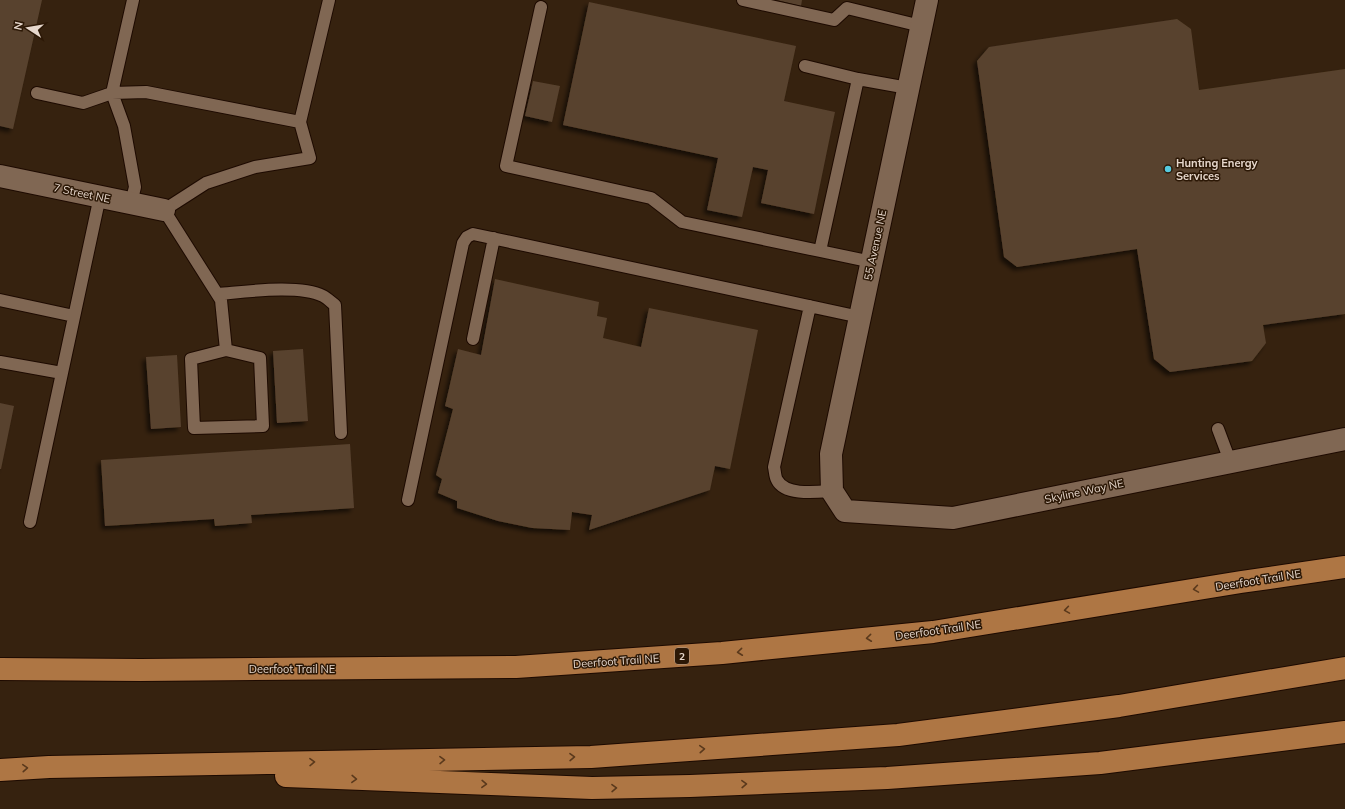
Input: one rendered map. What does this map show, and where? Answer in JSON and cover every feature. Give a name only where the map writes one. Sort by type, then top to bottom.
[{"type":"highway","name":"Deerfoot Trail NE","points":[[4,668],[141,670],[516,667],[722,653],[933,632],[1241,582],[1345,567]]},
{"type":"highway","points":[[0,770],[49,767],[591,757],[898,735],[1119,706],[1345,668]]},
{"type":"highway","points":[[49,767],[592,788],[690,786],[887,778],[1100,763],[1345,732]]},
{"type":"street","name":"55 Avenue NE","points":[[832,492],[831,454],[927,0]]},
{"type":"street","name":"7 Street NE","points":[[0,176],[164,210]]},
{"type":"street","name":"Skyline Way NE","points":[[832,492],[845,511],[953,518],[1345,439]]},
{"type":"lane","points":[[131,203],[135,187],[124,126],[112,93],[133,0]]},
{"type":"lane","points":[[226,350],[221,300],[164,210],[206,183],[255,167],[310,158],[300,122],[329,0]]},
{"type":"lane","points":[[743,0],[834,20],[848,4],[921,26]]},
{"type":"lane","points":[[541,7],[506,166],[651,198],[682,222],[872,262]]},
{"type":"lane","points":[[805,66],[858,79],[908,88]]},
{"type":"lane","points":[[820,251],[858,79]]},
{"type":"lane","points":[[37,94],[82,103],[112,93],[146,92],[300,122]]},
{"type":"lane","points":[[30,522],[100,196]]},
{"type":"lane","points":[[408,500],[463,243],[467,237],[473,234],[860,317]]},
{"type":"lane","points":[[473,339],[494,238]]},
{"type":"lane","points":[[218,294],[303,290],[322,296],[335,305],[341,433]]},
{"type":"lane","points":[[0,300],[74,316]]},
{"type":"lane","points":[[810,306],[774,468],[777,481],[786,489],[804,492],[832,492]]},
{"type":"lane","points":[[226,350],[260,358],[263,426],[194,428],[191,359],[226,350]]},
{"type":"lane","points":[[0,362],[62,374]]},
{"type":"lane","points":[[1218,429],[1230,461]]},
{"type":"building","points":[[0,0],[42,0],[13,129],[0,126]]},
{"type":"building","points":[[777,0],[802,0],[801,6]]},
{"type":"building","points":[[589,2],[796,46],[784,101],[835,112],[814,214],[761,203],[768,170],[753,167],[742,217],[707,210],[718,158],[563,125]]},
{"type":"building","name":"Hunting Energy Services","points":[[1177,19],[1191,29],[1199,90],[1345,69],[1345,314],[1263,325],[1266,343],[1252,361],[1170,372],[1154,359],[1137,249],[1017,267],[1004,257],[977,61],[989,47]]},
{"type":"building","points":[[533,81],[560,86],[552,122],[525,116]]},
{"type":"building","points":[[495,279],[599,302],[597,316],[607,318],[603,338],[641,347],[649,308],[758,330],[730,469],[715,466],[710,490],[589,530],[592,515],[572,512],[570,530],[532,528],[498,521],[457,508],[457,501],[438,493],[442,479],[436,475],[453,409],[445,406],[458,349],[481,355]]},
{"type":"building","points":[[303,349],[308,421],[277,423],[273,351]]},
{"type":"building","points":[[177,355],[181,427],[151,429],[146,357]]},
{"type":"building","points":[[0,403],[14,406],[1,469],[0,469]]},
{"type":"building","points":[[350,444],[354,508],[251,515],[252,523],[215,526],[214,519],[105,526],[101,460]]},
{"type":"place","name":"Hunting Energy Services","points":[[1168,169]]}]
